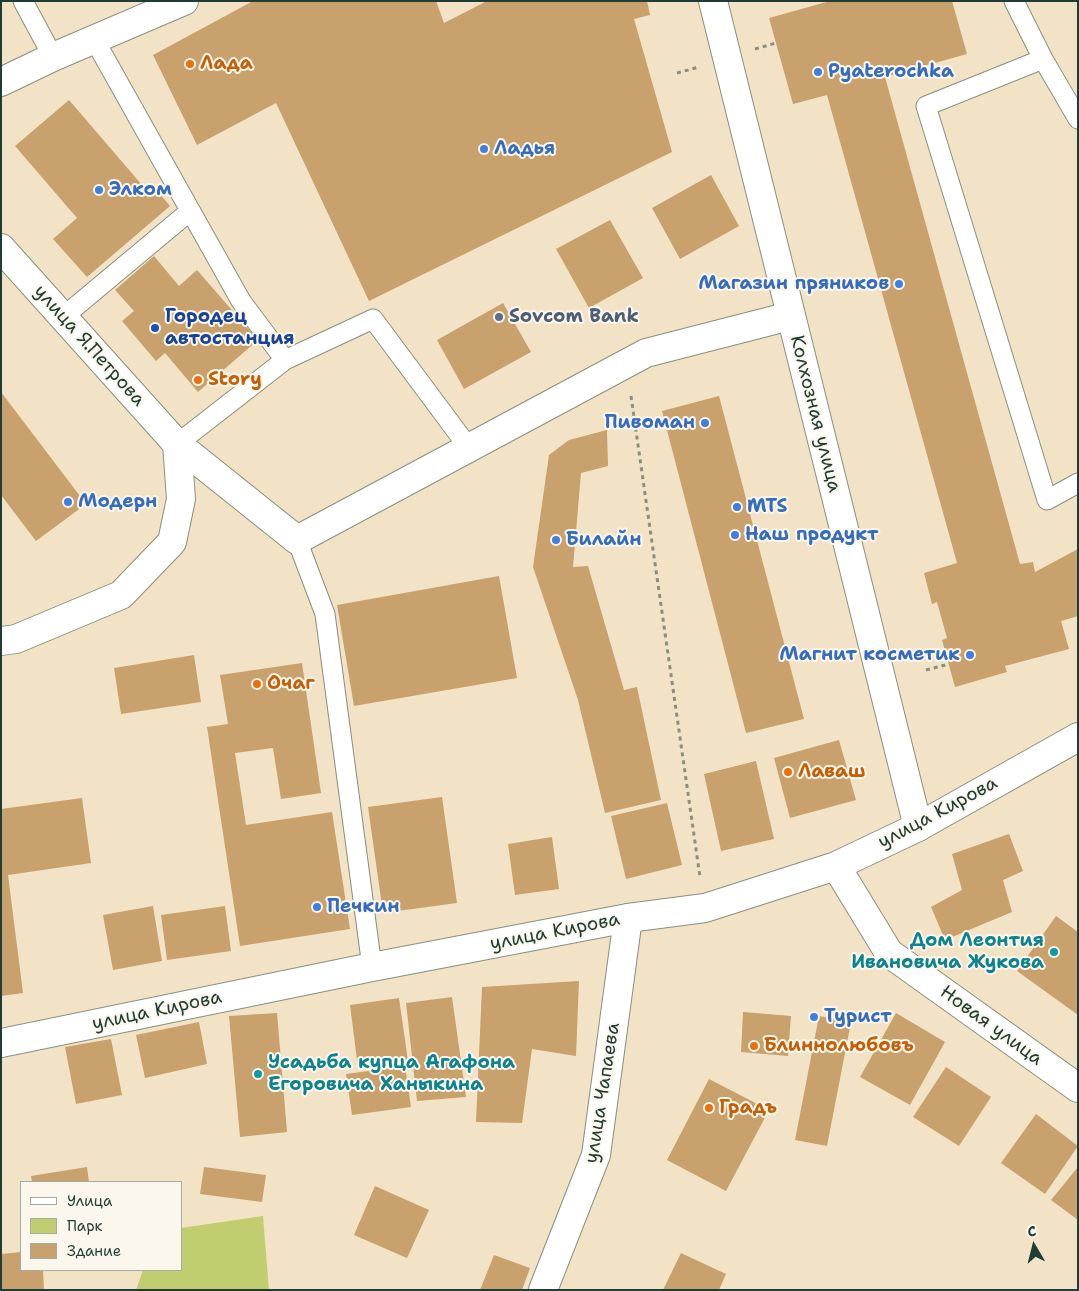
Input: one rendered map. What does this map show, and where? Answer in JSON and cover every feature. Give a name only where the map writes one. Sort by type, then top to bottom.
[{"type":"street","points":[[1,82],[53,57],[184,1]]},
{"type":"street","name":"Колхозная улица","points":[[713,1],[918,827]]},
{"type":"street","name":"улица Я.Петрова","points":[[1,248],[177,444],[297,540]]},
{"type":"street","points":[[297,540],[646,353],[790,316]]},
{"type":"street","points":[[1,641],[16,639],[121,595],[172,542],[180,499],[177,444]]},
{"type":"street","name":"улица Кирова","points":[[1,1043],[372,967],[628,918],[705,908],[836,866],[918,827],[1078,737]]},
{"type":"street","name":"Новая улица","points":[[836,866],[889,953],[1078,1088]]},
{"type":"street","name":"улица Чапаева","points":[[543,1290],[596,1155],[628,918]]},
{"type":"lane","points":[[23,1],[53,57]]},
{"type":"lane","points":[[1014,1],[1043,58],[1078,119]]},
{"type":"lane","points":[[94,39],[241,301],[285,360]]},
{"type":"lane","points":[[1043,58],[926,106],[1047,500],[1078,483]]},
{"type":"lane","points":[[63,317],[190,210]]},
{"type":"lane","points":[[177,444],[285,360],[373,319],[469,448]]},
{"type":"lane","points":[[297,540],[325,614],[372,967]]},
{"type":"path","points":[[759,48],[776,43]]},
{"type":"path","points":[[631,396],[705,908]]},
{"type":"path","points":[[926,670],[949,664]]},
{"type":"green space","points":[[263,1216],[269,1290],[136,1290],[143,1271],[182,1271],[182,1228]]},
{"type":"building","name":"Ладья","points":[[253,1],[436,1],[444,23],[487,1],[647,1],[650,15],[634,19],[672,152],[369,301],[276,103],[197,145],[153,55]]},
{"type":"building","points":[[830,1],[952,1],[967,54],[885,77],[1020,564],[1033,562],[1035,572],[1078,549],[1078,616],[1061,621],[1069,649],[1005,666],[1007,672],[955,687],[942,640],[947,638],[937,602],[932,604],[924,573],[957,563],[827,95],[793,104],[769,18]]},
{"type":"building","name":"Элком","points":[[69,100],[148,192],[154,187],[170,206],[87,277],[53,239],[77,218],[15,146]]},
{"type":"building","points":[[711,175],[739,226],[680,259],[652,208]]},
{"type":"building","points":[[610,220],[643,278],[589,308],[556,249]]},
{"type":"building","points":[[154,256],[179,286],[197,270],[258,340],[198,392],[165,353],[156,361],[122,321],[134,311],[115,290]]},
{"type":"building","points":[[503,303],[531,352],[464,389],[437,340]]},
{"type":"building","points":[[1,392],[86,504],[36,541],[1,495]]},
{"type":"building","points":[[719,396],[804,719],[746,733],[662,411]]},
{"type":"building","points":[[607,430],[608,466],[581,473],[573,567],[588,566],[624,690],[637,687],[661,800],[605,813],[578,700],[533,567],[549,455],[569,440]]},
{"type":"building","points":[[499,576],[517,678],[354,706],[337,605]]},
{"type":"building","points":[[194,655],[201,702],[121,714],[114,668]]},
{"type":"building","points":[[302,663],[321,793],[281,799],[273,748],[235,753],[246,825],[332,812],[350,929],[240,946],[207,727],[228,724],[220,675]]},
{"type":"building","points":[[839,740],[856,800],[790,818],[774,758]]},
{"type":"building","points":[[756,761],[774,839],[721,851],[704,774]]},
{"type":"building","points":[[442,797],[457,903],[383,913],[368,807]]},
{"type":"building","points":[[82,798],[91,863],[8,875],[23,993],[1,996],[1,809]]},
{"type":"building","points":[[667,803],[682,865],[626,879],[611,816]]},
{"type":"building","points":[[1009,834],[1023,871],[1003,880],[1012,912],[945,940],[931,907],[962,890],[952,854]]},
{"type":"building","points":[[552,837],[559,889],[515,895],[508,844]]},
{"type":"building","points":[[153,906],[162,961],[113,970],[103,915]]},
{"type":"building","points":[[225,906],[231,951],[167,960],[161,915]]},
{"type":"building","name":"Дом Леонтия Ивановича Жукова","points":[[1056,916],[1078,932],[1078,1015],[1017,971]]},
{"type":"building","points":[[579,981],[576,1056],[532,1049],[522,1123],[476,1122],[482,987]]},
{"type":"building","points":[[452,997],[466,1097],[417,1101],[406,1003]]},
{"type":"building","points":[[399,998],[408,1061],[358,1068],[350,1005]]},
{"type":"building","points":[[743,1012],[791,1016],[788,1056],[741,1052]]},
{"type":"building","name":"Усадьба купца Агафона Егоровича Ханыкина","points":[[277,1013],[287,1132],[240,1137],[229,1016]]},
{"type":"building","points":[[896,1013],[945,1042],[910,1105],[860,1077]]},
{"type":"building","points":[[819,1016],[851,1022],[827,1146],[795,1140]]},
{"type":"building","points":[[199,1022],[207,1064],[145,1078],[136,1035]]},
{"type":"building","points":[[111,1039],[122,1095],[76,1104],[65,1047]]},
{"type":"building","points":[[405,1066],[411,1107],[352,1115],[346,1074]]},
{"type":"building","points":[[946,1067],[991,1097],[959,1146],[913,1117]]},
{"type":"building","points":[[709,1079],[769,1110],[726,1191],[667,1160]]},
{"type":"building","points":[[1036,1114],[1078,1146],[1045,1194],[1001,1163]]},
{"type":"building","points":[[87,1167],[89,1181],[32,1181],[31,1176]]},
{"type":"building","points":[[204,1167],[266,1175],[262,1202],[200,1194]]},
{"type":"building","points":[[1078,1167],[1078,1220],[1051,1200]]},
{"type":"building","points":[[375,1186],[429,1210],[407,1258],[354,1235]]},
{"type":"building","points":[[20,1252],[20,1271],[43,1271],[44,1290],[1,1290],[1,1254]]},
{"type":"building","points":[[681,1253],[726,1274],[719,1290],[663,1290]]},
{"type":"building","points":[[494,1255],[530,1268],[522,1290],[480,1290]]},
{"type":"place","name":"Лада","points":[[190,64]]},
{"type":"place","name":"Pyaterochka","points":[[818,72]]},
{"type":"place","name":"Ладья","points":[[484,149]]},
{"type":"place","name":"Элком","points":[[99,190]]},
{"type":"place","name":"Магазин пряников","points":[[899,284]]},
{"type":"place","name":"Sovcom Bank","points":[[499,317]]},
{"type":"place","name":"Городец автостанция","points":[[155,328]]},
{"type":"place","name":"Story","points":[[198,380]]},
{"type":"place","name":"Пивоман","points":[[705,423]]},
{"type":"place","name":"Модерн","points":[[68,502]]},
{"type":"place","name":"MTS","points":[[737,507]]},
{"type":"place","name":"Наш продукт","points":[[735,535]]},
{"type":"place","name":"Билайн","points":[[556,540]]},
{"type":"place","name":"Магнит косметик","points":[[970,655]]},
{"type":"place","name":"Очаг","points":[[257,684]]},
{"type":"place","name":"Лаваш","points":[[788,772]]},
{"type":"place","name":"Печкин","points":[[317,907]]},
{"type":"place","name":"Дом Леонтия Ивановича Жукова","points":[[1054,952]]},
{"type":"place","name":"Турист","points":[[814,1017]]},
{"type":"place","name":"Блиннолюбовъ","points":[[754,1046]]},
{"type":"place","name":"Усадьба купца Агафона Егоровича Ханыкина","points":[[258,1074]]},
{"type":"place","name":"Градъ","points":[[709,1108]]}]
